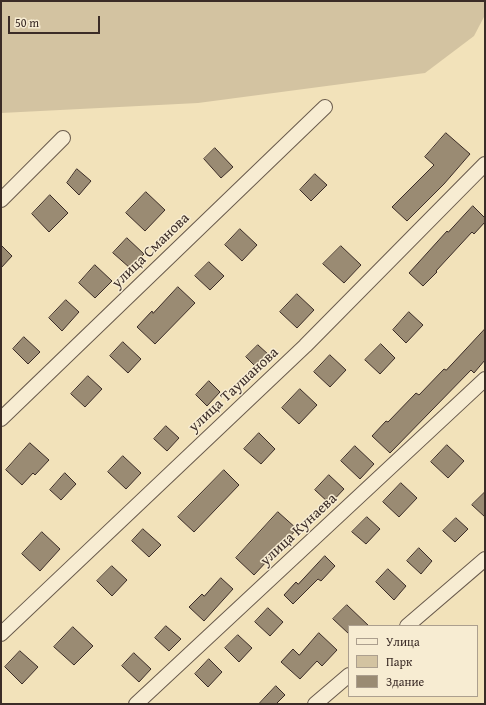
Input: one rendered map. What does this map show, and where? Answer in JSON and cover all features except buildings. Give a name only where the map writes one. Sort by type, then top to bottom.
[{"type":"street","name":"улица Сманова","points":[[1,419],[325,107]]},
{"type":"street","points":[[1,200],[63,138]]},
{"type":"street","name":"улица Таушанова","points":[[1,634],[305,346],[485,164]]},
{"type":"street","name":"улица Кунаева","points":[[136,704],[485,379]]},
{"type":"street","points":[[408,625],[485,559]]},
{"type":"street","points":[[316,704],[348,677]]},
{"type":"green space","points":[[1,1],[485,1],[485,15],[474,36],[425,73],[198,103],[1,113]]}]
